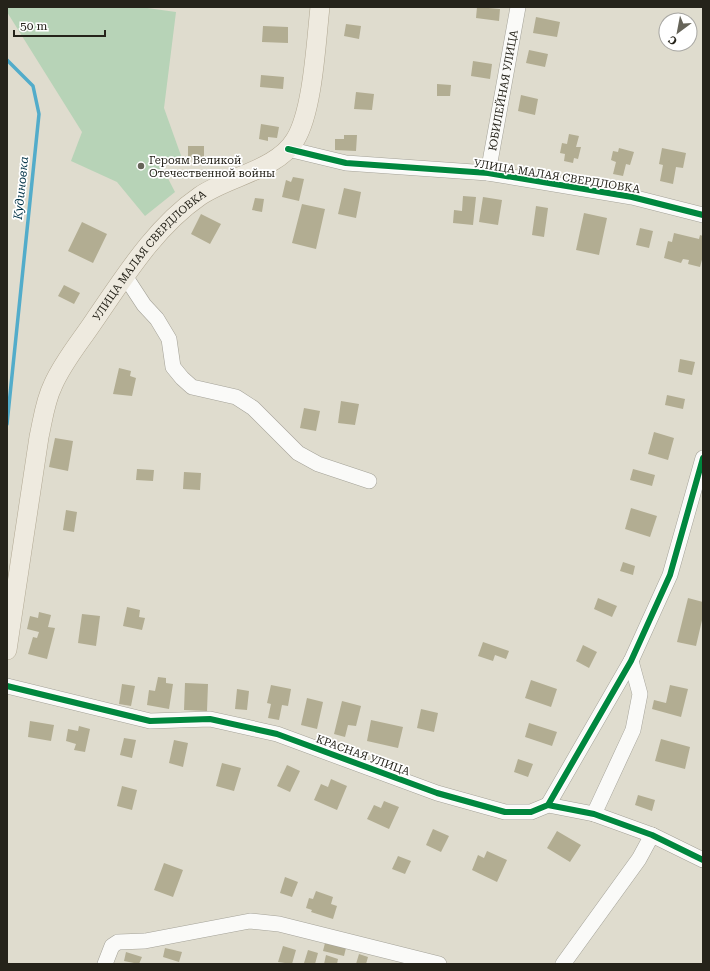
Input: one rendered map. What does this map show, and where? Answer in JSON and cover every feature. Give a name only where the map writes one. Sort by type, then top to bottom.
[{"type":"main road","points":[[288,150],[301,128],[307,111],[320,7]]},
{"type":"main road","name":"УЛИЦА МАЛАЯ СВЕРДЛОВКА","points":[[7,650],[39,437],[46,405],[53,384],[67,359],[125,276],[161,230],[178,213],[201,195],[220,184],[276,159],[288,150]]},
{"type":"street","name":"ЮБИЛЕЙНАЯ УЛИЦА","points":[[488,173],[518,7]]},
{"type":"street","name":"УЛИЦА МАЛАЯ СВЕРДЛОВКА","points":[[288,150],[346,163],[488,173],[632,197],[703,215]]},
{"type":"street","points":[[125,276],[144,305],[158,319],[169,339],[174,367],[182,378],[192,387],[236,397],[247,404],[298,453],[318,464],[369,481]]},
{"type":"street","points":[[703,458],[670,575],[631,661],[548,805],[594,814],[652,835],[703,860]]},
{"type":"street","points":[[594,814],[633,730],[640,694],[631,661]]},
{"type":"street","name":"КРАСНАЯ УЛИЦА","points":[[7,686],[150,721],[210,719],[277,734],[437,793],[505,812],[531,812],[548,805]]},
{"type":"street","points":[[563,964],[639,859],[652,835]]},
{"type":"street","points":[[105,964],[112,946],[118,942],[145,941],[256,920],[279,924],[439,964]]},
{"type":"green space","points":[[7,7],[140,7],[176,12],[164,108],[184,164],[170,158],[158,159],[175,192],[145,216],[117,182],[71,161],[82,132],[7,12]]},
{"type":"building","points":[[477,7],[500,9],[499,21],[476,18]]},
{"type":"building","points":[[536,17],[560,22],[557,37],[533,33]]},
{"type":"building","points":[[346,24],[361,26],[359,39],[344,36]]},
{"type":"building","points":[[263,26],[288,27],[288,43],[262,42]]},
{"type":"building","points":[[529,50],[548,54],[545,67],[526,63]]},
{"type":"building","points":[[473,61],[492,64],[490,79],[471,76]]},
{"type":"building","points":[[261,75],[284,77],[283,89],[260,87]]},
{"type":"building","points":[[437,84],[451,85],[450,96],[437,96]]},
{"type":"building","points":[[356,92],[374,94],[372,110],[354,109]]},
{"type":"building","points":[[521,95],[538,99],[535,115],[518,111]]},
{"type":"building","points":[[261,124],[279,127],[277,138],[268,137],[268,141],[259,139]]},
{"type":"building","points":[[569,134],[579,136],[576,147],[581,147],[578,159],[574,158],[573,163],[564,161],[565,154],[560,153],[562,143],[567,144]]},
{"type":"building","points":[[344,135],[357,135],[356,151],[335,150],[335,139],[344,139]]},
{"type":"building","points":[[188,146],[204,146],[204,159],[188,158]]},
{"type":"building","points":[[619,148],[634,152],[630,165],[626,164],[623,176],[613,174],[616,162],[611,160],[613,151],[618,152]]},
{"type":"building","points":[[662,148],[686,153],[683,168],[676,167],[673,184],[660,181],[663,165],[659,164]]},
{"type":"building","points":[[293,177],[304,179],[299,201],[282,197],[286,180],[291,182]]},
{"type":"building","points":[[344,188],[361,192],[356,218],[338,214]]},
{"type":"building","points":[[463,196],[476,197],[473,225],[453,223],[454,210],[462,211]]},
{"type":"building","points":[[483,197],[502,200],[498,225],[479,222]]},
{"type":"building","points":[[255,198],[264,199],[262,212],[252,210]]},
{"type":"building","points":[[302,204],[325,209],[316,249],[292,243]]},
{"type":"building","points":[[536,206],[548,208],[544,237],[532,235]]},
{"type":"building","points":[[584,213],[607,218],[599,255],[576,250]]},
{"type":"building","points":[[201,214],[221,224],[210,244],[191,234]]},
{"type":"building","points":[[82,222],[107,234],[93,263],[68,251]]},
{"type":"building","points":[[640,228],[653,231],[649,248],[636,245]]},
{"type":"building","points":[[674,233],[699,239],[700,235],[703,236],[703,256],[700,267],[688,264],[689,260],[683,259],[681,263],[664,258],[668,241],[672,242]]},
{"type":"building","points":[[64,285],[80,293],[74,304],[58,296]]},
{"type":"building","points":[[680,359],[695,362],[692,375],[678,372]]},
{"type":"building","points":[[119,368],[131,371],[130,376],[136,378],[132,396],[113,394]]},
{"type":"building","points":[[667,395],[685,399],[683,409],[665,405]]},
{"type":"building","points":[[341,401],[359,404],[355,425],[338,423]]},
{"type":"building","points":[[304,408],[320,411],[316,431],[300,428]]},
{"type":"building","points":[[654,432],[674,438],[668,460],[648,454]]},
{"type":"building","points":[[55,438],[73,441],[68,471],[49,467]]},
{"type":"building","points":[[137,469],[154,470],[153,481],[136,480]]},
{"type":"building","points":[[633,469],[655,475],[652,486],[630,480]]},
{"type":"building","points":[[184,472],[201,473],[200,490],[183,489]]},
{"type":"building","points":[[631,508],[657,516],[650,537],[625,529]]},
{"type":"building","points":[[66,510],[77,512],[74,532],[63,530]]},
{"type":"building","points":[[623,562],[635,566],[633,575],[620,571]]},
{"type":"building","points":[[598,598],[617,606],[612,617],[594,609]]},
{"type":"building","points":[[688,598],[703,602],[703,616],[696,646],[677,642]]},
{"type":"building","points":[[127,607],[140,610],[139,617],[145,618],[142,630],[123,626]]},
{"type":"building","points":[[39,612],[51,615],[48,627],[55,628],[47,659],[28,654],[33,637],[37,638],[39,632],[27,629],[30,616],[38,618]]},
{"type":"building","points":[[82,614],[100,616],[96,646],[78,643]]},
{"type":"building","points":[[483,642],[509,651],[506,659],[495,655],[493,661],[478,656]]},
{"type":"building","points":[[583,645],[597,652],[589,668],[576,661]]},
{"type":"building","points":[[158,677],[166,678],[166,683],[173,684],[169,709],[147,705],[149,690],[155,691]]},
{"type":"building","points":[[531,680],[557,689],[551,707],[525,698]]},
{"type":"building","points":[[185,683],[208,684],[207,711],[184,710]]},
{"type":"building","points":[[122,684],[135,686],[131,706],[119,704]]},
{"type":"building","points":[[271,685],[291,689],[288,706],[282,705],[279,720],[268,718],[271,704],[267,703]]},
{"type":"building","points":[[670,685],[688,689],[681,717],[652,709],[654,700],[666,703]]},
{"type":"building","points":[[237,689],[249,691],[247,710],[235,709]]},
{"type":"building","points":[[307,698],[323,702],[317,729],[301,725]]},
{"type":"building","points":[[342,701],[361,706],[356,726],[348,725],[345,737],[334,734]]},
{"type":"building","points":[[421,709],[438,713],[434,732],[417,728]]},
{"type":"building","points":[[371,720],[403,727],[398,748],[367,741]]},
{"type":"building","points":[[30,721],[54,725],[51,741],[28,737]]},
{"type":"building","points":[[529,723],[557,732],[552,746],[525,737]]},
{"type":"building","points":[[79,726],[90,729],[85,752],[74,750],[76,744],[66,741],[68,729],[78,731]]},
{"type":"building","points":[[124,738],[136,740],[132,758],[120,755]]},
{"type":"building","points":[[661,739],[690,747],[685,769],[655,761]]},
{"type":"building","points":[[174,740],[188,743],[183,767],[169,763]]},
{"type":"building","points":[[518,759],[533,764],[528,777],[514,772]]},
{"type":"building","points":[[222,763],[241,768],[234,791],[216,786]]},
{"type":"building","points":[[287,765],[300,771],[290,792],[277,786]]},
{"type":"building","points":[[331,779],[347,786],[337,810],[314,800],[321,784],[328,787]]},
{"type":"building","points":[[122,786],[137,790],[132,810],[117,806]]},
{"type":"building","points":[[638,795],[655,800],[652,811],[635,805]]},
{"type":"building","points":[[384,801],[399,807],[389,829],[367,819],[374,805],[381,808]]},
{"type":"building","points":[[433,829],[449,836],[441,852],[426,845]]},
{"type":"building","points":[[557,831],[581,845],[570,862],[547,848]]},
{"type":"building","points":[[487,851],[507,860],[497,882],[472,870],[478,855],[484,858]]},
{"type":"building","points":[[398,856],[411,861],[405,874],[392,869]]},
{"type":"building","points":[[164,863],[183,870],[173,897],[154,890]]},
{"type":"building","points":[[285,877],[298,882],[292,897],[280,893]]},
{"type":"building","points":[[316,891],[333,897],[331,904],[337,906],[333,919],[311,912],[312,910],[306,908],[309,898],[313,899]]},
{"type":"building","points":[[325,943],[346,948],[344,956],[323,951]]},
{"type":"building","points":[[283,946],[296,950],[292,964],[278,962]]},
{"type":"building","points":[[165,948],[182,952],[179,962],[163,957]]},
{"type":"building","points":[[308,950],[318,953],[315,964],[304,963]]},
{"type":"building","points":[[126,952],[142,957],[139,964],[124,961]]},
{"type":"building","points":[[359,954],[368,957],[366,964],[356,964]]},
{"type":"building","points":[[326,955],[338,959],[337,964],[324,964]]},
{"type":"waterway","name":"Кудиновка","points":[[7,60],[33,86],[39,114],[7,424]]},
{"type":"cycle path","points":[[288,149],[346,163],[488,173],[632,197],[703,215]]},
{"type":"cycle path","points":[[548,805],[631,661],[670,575],[703,458]]},
{"type":"cycle path","points":[[7,686],[150,721],[210,719],[277,734],[437,793],[505,812],[531,812],[548,805],[594,814],[652,835],[703,860]]},
{"type":"place","name":"Героям Великой Отечественной войны","points":[[141,166]]}]
